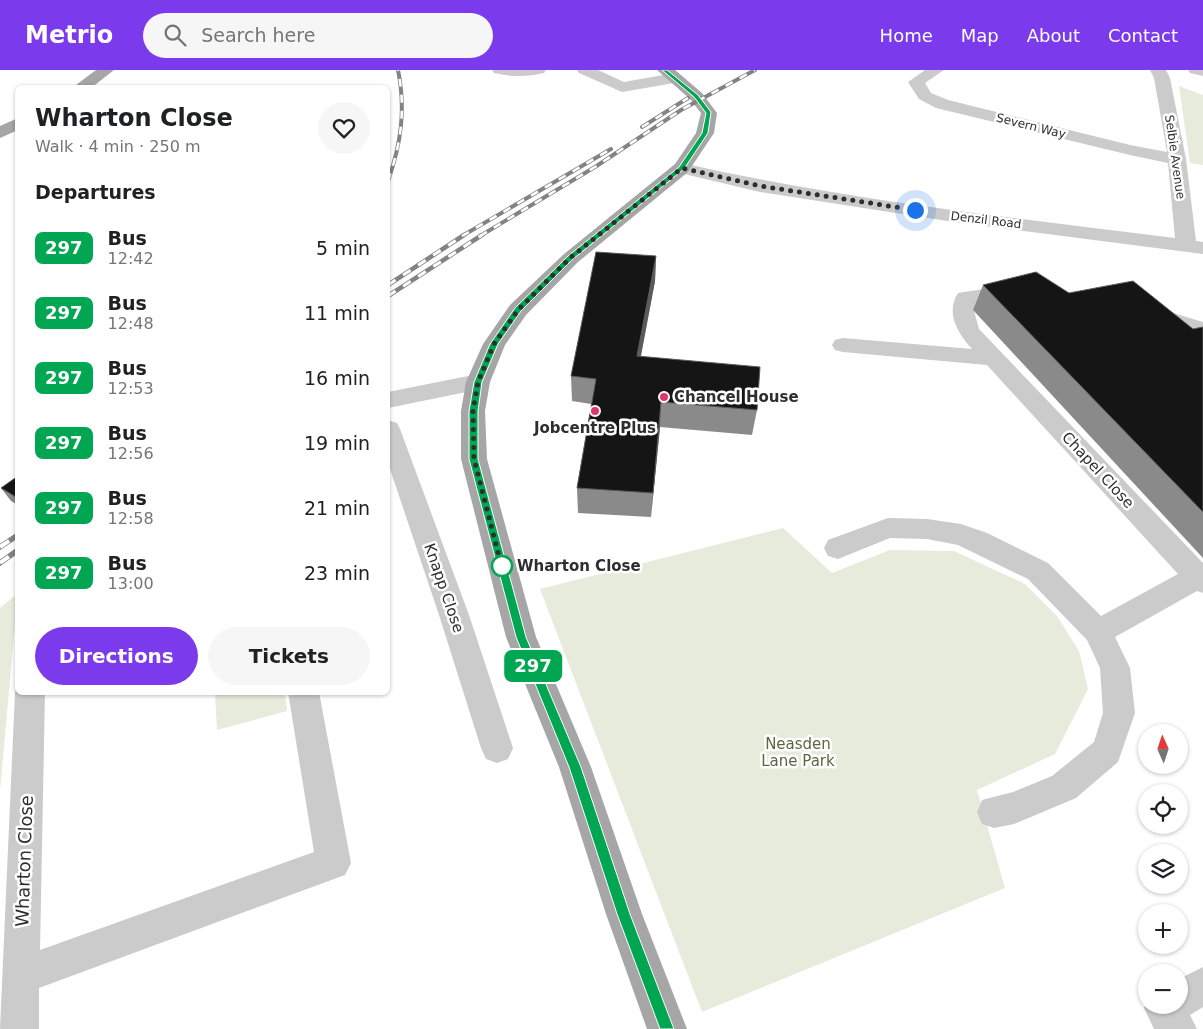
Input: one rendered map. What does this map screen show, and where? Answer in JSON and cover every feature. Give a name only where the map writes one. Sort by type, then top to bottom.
[{"type":"main road","points":[[84,85],[106,70]]},
{"type":"main road","points":[[667,1029],[624,914],[575,767],[521,637],[474,459],[473,411],[478,382],[494,344],[518,310],[570,258],[682,168],[705,133],[709,113],[696,96],[669,74]]},
{"type":"main road","points":[[0,132],[15,124]]},
{"type":"street","points":[[500,70],[513,72],[538,70]]},
{"type":"street","points":[[585,70],[622,87],[669,74]]},
{"type":"street","name":"Severn Way","points":[[936,70],[916,82],[925,96],[942,104],[1130,150],[1177,159]]},
{"type":"street","name":"Selbie Avenue","points":[[1158,70],[1162,78],[1194,246]]},
{"type":"street","points":[[1196,70],[1203,71]]},
{"type":"street","name":"Denzil Road","points":[[682,168],[760,186],[954,216],[1194,246]]},
{"type":"street","name":"Chapel Close","points":[[1038,294],[997,293],[966,298],[963,311],[968,331],[1201,580]]},
{"type":"street","points":[[1132,309],[1180,321],[1203,330]]},
{"type":"street","points":[[842,345],[993,358]]},
{"type":"street","points":[[390,400],[478,382]]},
{"type":"street","name":"Knapp Close","points":[[390,435],[454,616],[497,748]]},
{"type":"street","points":[[838,548],[888,528],[927,529],[961,535],[1038,571],[1098,632],[1114,668],[1119,713],[1107,751],[1064,787],[1014,808],[994,812]]},
{"type":"street","points":[[1098,632],[1201,580]]},
{"type":"street","name":"Wharton Close","points":[[19,1029],[30,695]]},
{"type":"street","points":[[20,976],[333,863],[304,695]]},
{"type":"street","points":[[1188,995],[1203,986]]},
{"type":"street","points":[[1167,1014],[1177,1029]]},
{"type":"green space","points":[[1179,86],[1203,95],[1203,165],[1190,163]]},
{"type":"green space","name":"Neasden Lane Park","points":[[783,528],[832,573],[890,550],[954,551],[1025,584],[1057,616],[1079,651],[1088,689],[1055,754],[977,790],[1005,888],[702,1012],[540,589]]},
{"type":"green space","points":[[15,596],[15,624],[0,791],[0,608]]},
{"type":"green space","points":[[215,695],[285,695],[287,711],[217,730]]},
{"type":"building","name":"Chancel House","points":[[596,252],[656,256],[637,356],[760,367],[757,410],[661,402],[653,493],[577,488],[596,379],[571,376]]},
{"type":"building","points":[[1036,272],[1069,293],[1133,281],[1193,329],[1203,327],[1203,512],[983,285]]},
{"type":"building","points":[[15,478],[15,496],[1,488]]},
{"type":"railway","points":[[390,174],[399,140],[402,113],[398,70]]},
{"type":"railway","points":[[480,236],[595,167],[681,110],[755,70]]},
{"type":"railway","points":[[642,127],[688,98]]},
{"type":"railway","points":[[462,236],[611,149]]},
{"type":"railway","points":[[390,284],[464,235]]},
{"type":"railway","points":[[390,295],[482,235]]},
{"type":"railway","points":[[0,547],[15,537]]},
{"type":"railway","points":[[0,563],[15,552]]},
{"type":"bus line","name":"297","points":[[665,70],[696,96],[709,113],[705,133],[682,168],[570,258],[518,310],[494,344],[478,382],[473,411],[474,459],[521,637],[575,767],[624,914],[667,1029]]},
{"type":"place","name":"Chancel House","points":[[664,397]]},
{"type":"place","name":"Jobcentre Plus","points":[[595,411]]},
{"type":"place","name":"Wharton Close","points":[[502,566]]},
{"type":"route","points":[[502,566],[502,568],[474,459],[473,411],[478,382],[494,344],[518,310],[570,258],[682,168],[760,186],[915,210]]}]
